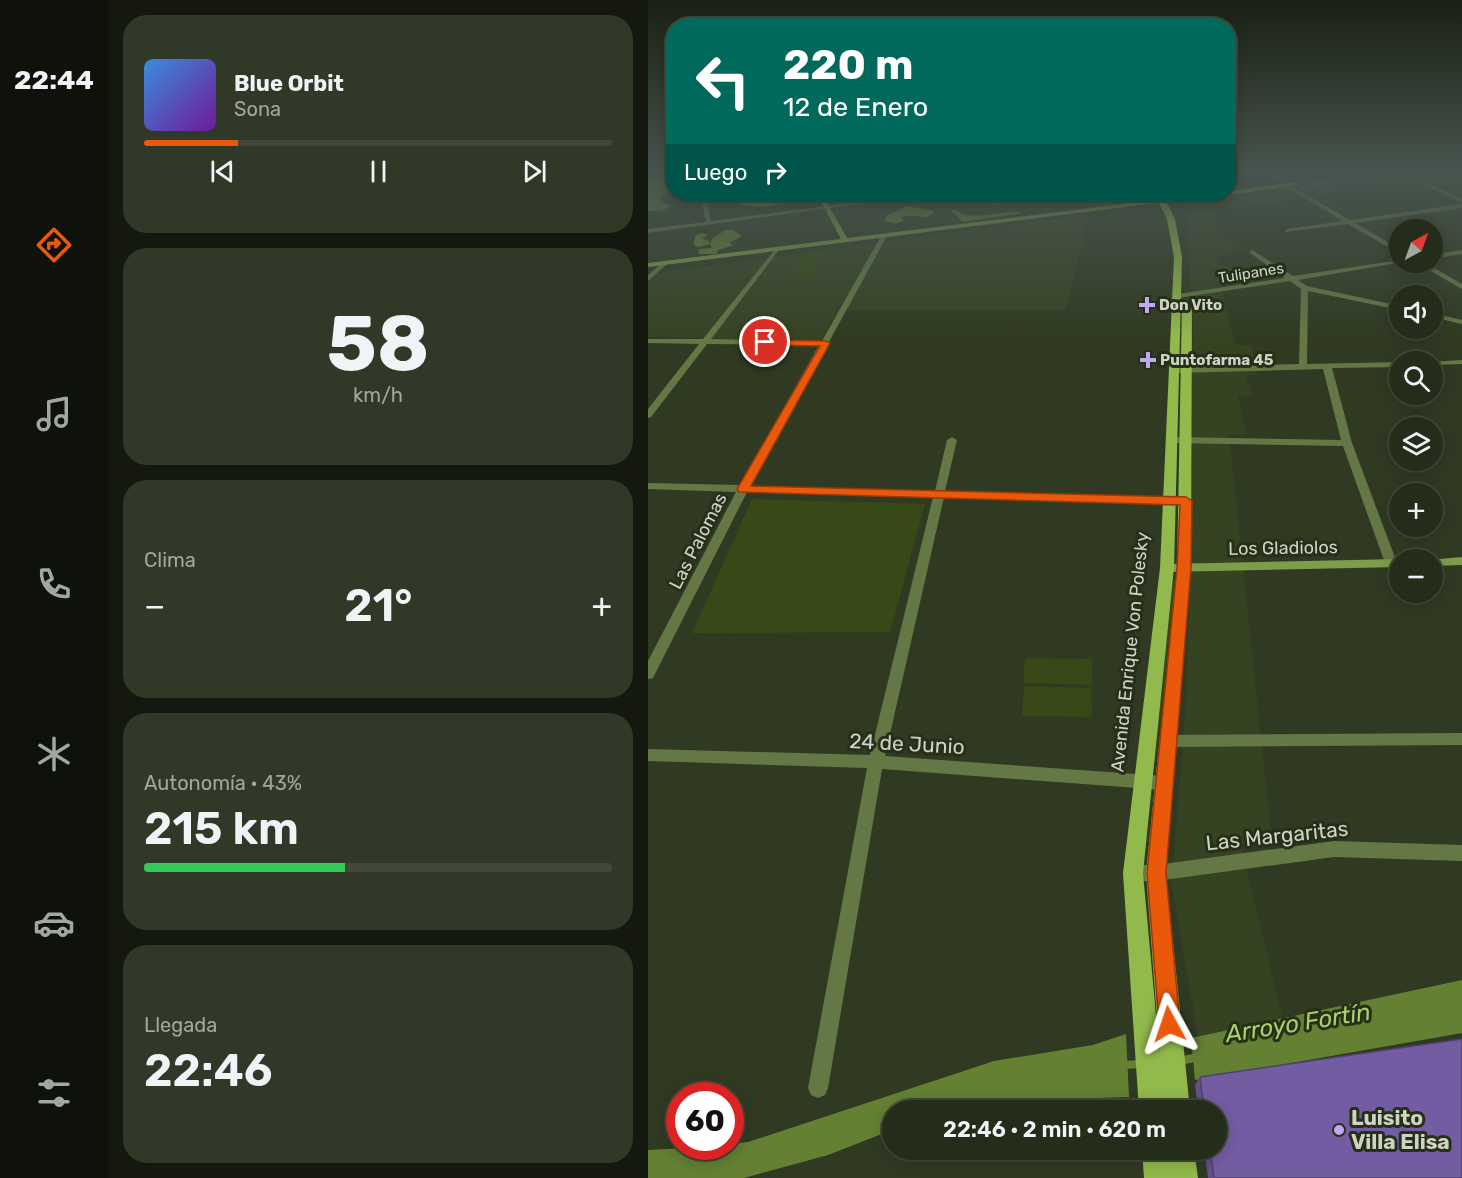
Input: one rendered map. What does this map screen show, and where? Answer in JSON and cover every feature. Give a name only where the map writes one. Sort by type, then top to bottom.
[{"type":"main road","points":[[839,229],[845,241]]},
{"type":"main road","points":[[648,265],[935,229]]},
{"type":"main road","name":"Avenida Enrique Von Polesky","points":[[1155,1003],[1156,873],[1168,741],[1175,568],[1170,500],[1172,440],[1181,370],[1184,294],[1173,229]]},
{"type":"main road","points":[[1182,229],[1188,256]]},
{"type":"main road","name":"Avenida Enrique Von Polesky","points":[[1155,1003],[1133,873],[1143,780],[1186,501],[1186,440],[1181,370]]},
{"type":"main road","points":[[1443,562],[1462,561]]},
{"type":"main road","name":"Los Gladiolos","points":[[1175,568],[1389,563]]},
{"type":"main road","points":[[1152,1100],[1155,1003]]},
{"type":"main road","points":[[1155,1003],[1175,1100]]},
{"type":"main road","points":[[1156,1160],[1158,1178]]},
{"type":"main road","points":[[1183,1160],[1185,1178]]},
{"type":"street","points":[[648,231],[663,229]]},
{"type":"street","points":[[1287,231],[1301,229]]},
{"type":"street","points":[[1362,229],[1389,245]]},
{"type":"street","name":"Las Palomas","points":[[648,674],[743,489],[884,236]]},
{"type":"street","points":[[648,415],[777,249]]},
{"type":"street","points":[[1251,252],[1305,288],[1389,306]]},
{"type":"street","points":[[1443,255],[1462,252]]},
{"type":"street","points":[[648,279],[665,263]]},
{"type":"street","name":"Tulipanes","points":[[1184,294],[1293,280],[1389,264]]},
{"type":"street","points":[[1437,273],[1462,287]]},
{"type":"street","points":[[1303,366],[1305,288]]},
{"type":"street","points":[[1443,318],[1462,322]]},
{"type":"street","points":[[648,340],[826,343]]},
{"type":"street","points":[[1443,363],[1462,362]]},
{"type":"street","points":[[1181,370],[1389,364]]},
{"type":"street","points":[[1327,366],[1347,443],[1389,549]]},
{"type":"street","points":[[818,1088],[876,762],[952,440]]},
{"type":"street","points":[[1172,440],[1347,443]]},
{"type":"street","points":[[648,486],[1186,501]]},
{"type":"street","points":[[1168,741],[1462,740]]},
{"type":"street","name":"24 de Junio","points":[[648,755],[876,762],[1164,783]]},
{"type":"street","name":"Las Margaritas","points":[[1133,873],[1156,873],[1335,849],[1462,853]]},
{"type":"shaded area","points":[[979,229],[1085,229],[1066,310],[838,310],[820,341],[648,337],[648,274]]},
{"type":"shaded area","points":[[1187,229],[1214,229],[1245,251],[1214,257],[1251,285],[1222,291],[1235,344],[1252,346],[1257,375],[1246,376],[1253,395],[1238,396],[1246,434],[1229,435],[1272,843],[1240,844],[1294,1064],[1206,1082],[1172,884],[1186,702],[1193,319]]},
{"type":"shaded area","points":[[725,230],[733,230],[742,236],[729,243],[734,245],[718,250],[716,254],[698,254],[699,249],[712,248],[710,244],[712,239]]},
{"type":"shaded area","points":[[702,233],[707,235],[702,239],[708,240],[710,244],[698,247],[693,244],[696,235]]},
{"type":"shaded area","points":[[826,251],[808,279],[789,279],[807,252]]},
{"type":"shaded area","points":[[752,499],[925,504],[890,632],[692,633]]},
{"type":"shaded area","points":[[1173,580],[1176,581],[1155,764],[1153,764]]},
{"type":"shaded area","points":[[1025,658],[1092,659],[1092,685],[1023,683]]},
{"type":"shaded area","points":[[1024,686],[1091,688],[1092,717],[1022,716]]},
{"type":"water","points":[[1462,980],[1462,1033],[1195,1080],[1191,1038]]},
{"type":"water","points":[[1126,1034],[1129,1097],[1038,1100],[882,1100],[882,1134],[828,1155],[744,1178],[648,1178],[648,1150],[666,1149],[666,1160],[744,1160],[744,1142],[994,1061],[1093,1045]]},
{"type":"building","name":"Luisito Villa Elisa","points":[[1462,1039],[1462,1178],[1214,1178],[1212,1160],[1227,1160],[1227,1100],[1203,1100],[1200,1077]]},
{"type":"waterway","name":"Arroyo Fortín","points":[[1180,1061],[1198,1057]]},
{"type":"waterway","name":"Arroyo Fortín","points":[[1123,1065],[1142,1064]]},
{"type":"place","name":"Don Vito","points":[[1147,305]]},
{"type":"place","name":"Puntofarma 45","points":[[1148,360]]},
{"type":"place","name":"Luisito Villa Elisa","points":[[1339,1130]]},
{"type":"route","points":[[765,342],[826,343],[743,489],[1186,501],[1184,568],[1156,873],[1169,1024]]}]
